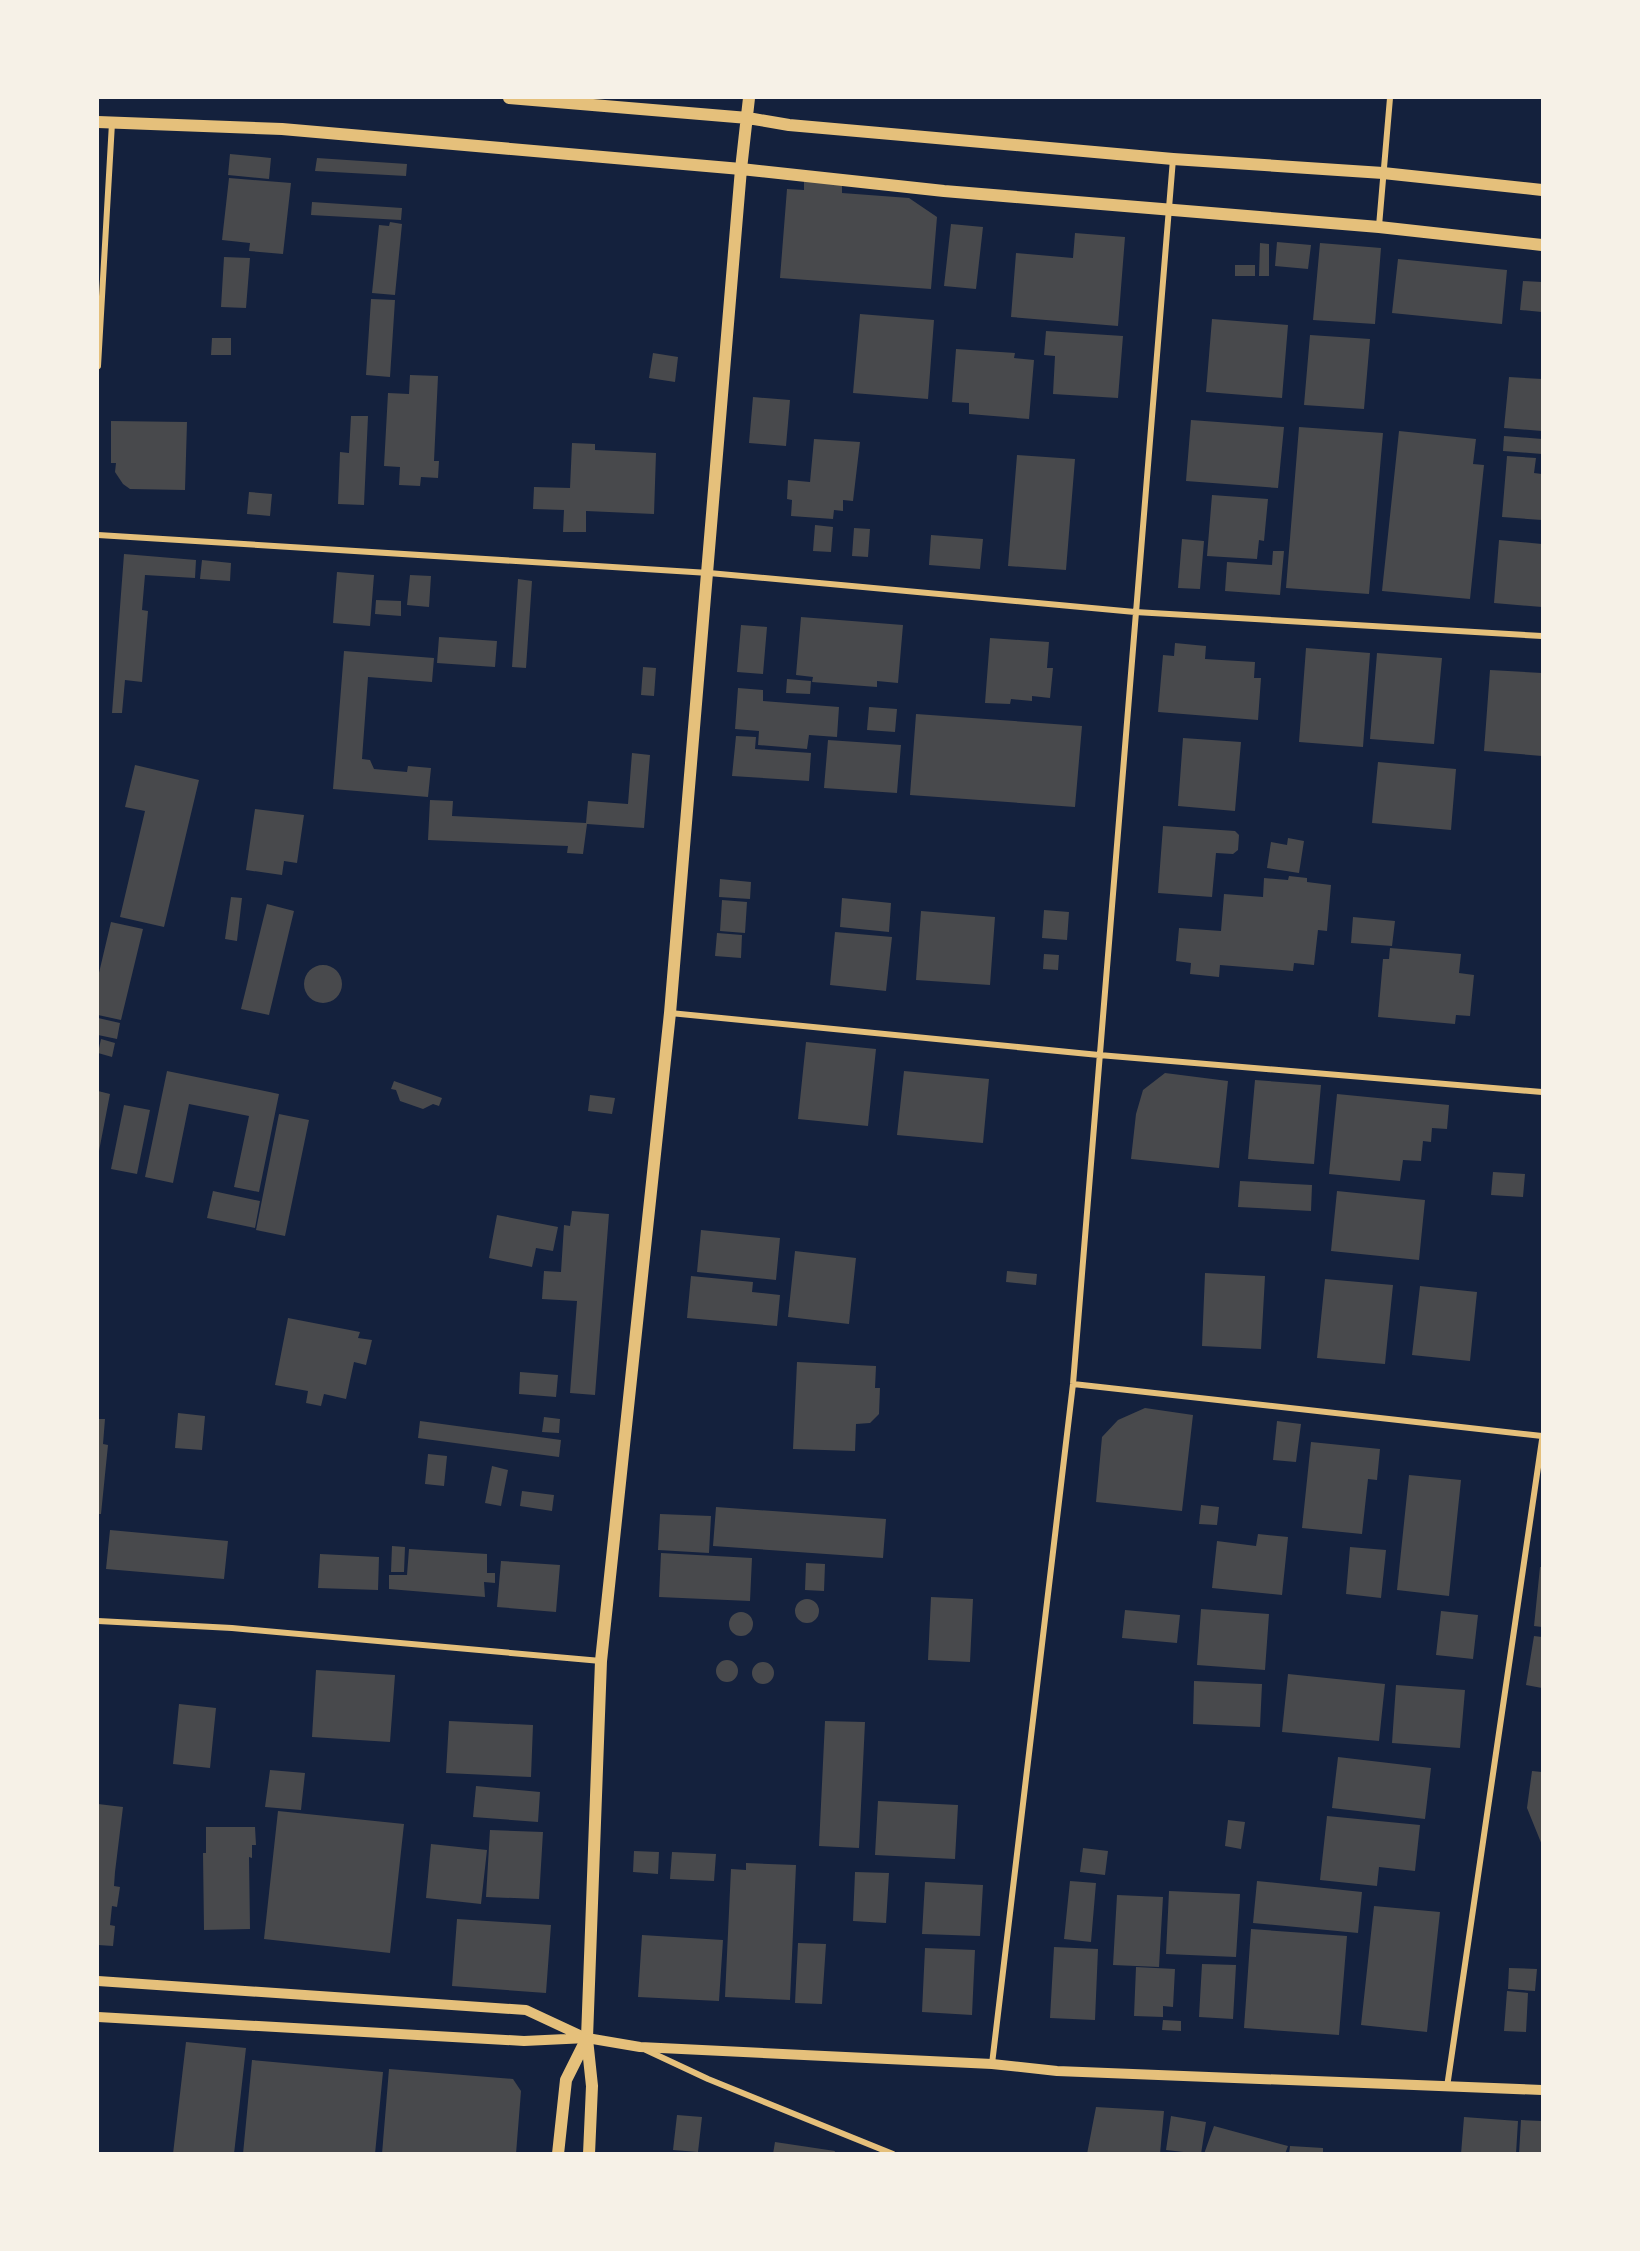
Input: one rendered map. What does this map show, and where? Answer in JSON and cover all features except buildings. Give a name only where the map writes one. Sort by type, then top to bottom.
[{"type":"main road","points":[[509,98],[748,118],[789,125],[1173,159],[1383,173],[1542,190]]},
{"type":"main road","points":[[590,2154],[591,2086],[587,2038],[601,1661],[670,1013],[709,573],[741,169],[749,98]]},
{"type":"main road","points":[[98,122],[282,129],[741,169],[944,191],[1379,227],[1542,245]]},
{"type":"main road","points":[[558,2154],[566,2080],[587,2038]]},
{"type":"street","points":[[1379,227],[1390,98]]},
{"type":"street","points":[[98,366],[112,123]]},
{"type":"street","points":[[992,2064],[1074,1384],[1173,159]]},
{"type":"street","points":[[98,535],[709,573],[1135,612],[1542,636]]},
{"type":"street","points":[[670,1013],[1099,1055],[1542,1092]]},
{"type":"street","points":[[1074,1384],[1542,1438],[1447,2088]]},
{"type":"street","points":[[98,1620],[232,1628],[601,1661]]},
{"type":"street","points":[[98,1981],[526,2010],[587,2038]]},
{"type":"street","points":[[98,2017],[524,2041],[587,2038],[640,2047],[992,2064],[1057,2071],[1542,2090]]},
{"type":"street","points":[[640,2047],[708,2079],[893,2154]]}]
